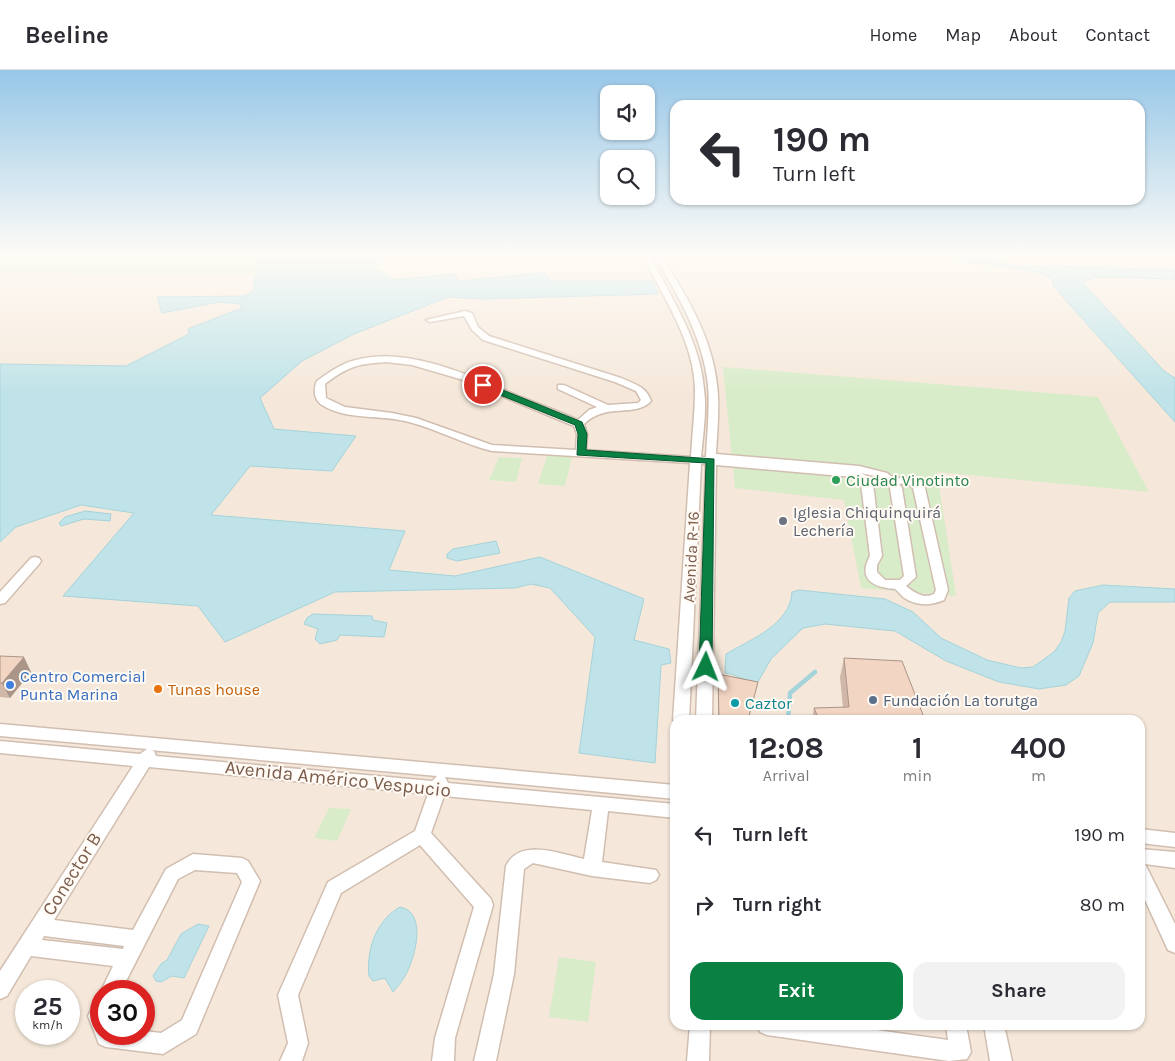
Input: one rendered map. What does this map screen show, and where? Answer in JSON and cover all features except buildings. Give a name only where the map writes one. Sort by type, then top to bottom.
[{"type":"street","name":"Avenida R-16","points":[[671,301],[695,355],[700,390],[681,715]]},
{"type":"street","name":"Avenida R-16","points":[[684,301],[707,354],[714,387],[704,715]]},
{"type":"street","points":[[430,320],[465,313],[469,315],[470,324],[478,333],[486,338],[618,380],[639,390],[646,398],[646,401],[641,405],[606,408],[591,412],[579,424]]},
{"type":"street","points":[[579,424],[435,367],[400,360],[354,364],[334,372],[320,383],[318,392],[326,403],[339,408],[401,417],[436,427],[479,446],[492,448],[696,460],[711,459],[859,469],[873,472],[891,481],[896,488],[910,577],[906,582],[898,585],[888,585],[871,576],[869,570],[870,563],[876,556],[867,484],[863,478],[843,472],[711,459]]},
{"type":"street","points":[[561,387],[606,408]]},
{"type":"street","points":[[579,424],[582,434],[581,453]]},
{"type":"street","points":[[891,481],[908,480],[916,483],[919,488],[942,590],[939,597],[928,601],[915,599],[905,593],[898,585]]},
{"type":"street","points":[[694,499],[710,500]]},
{"type":"street","points":[[0,600],[36,561]]},
{"type":"street","name":"Avenida Américo Vespucio","points":[[0,730],[670,792]]},
{"type":"street","name":"Conector B","points":[[0,989],[144,760],[156,744]]},
{"type":"street","name":"Avenida Américo Vespucio","points":[[0,747],[670,811]]},
{"type":"street","points":[[291,1061],[298,1043],[288,995],[334,888],[422,835],[444,771]]},
{"type":"street","points":[[592,868],[602,804]]},
{"type":"street","points":[[422,835],[484,905],[445,1038],[443,1061]]},
{"type":"street","points":[[1145,837],[1175,840]]},
{"type":"street","points":[[485,1061],[504,974],[515,866],[522,859],[533,856],[592,868],[650,875]]},
{"type":"street","points":[[1145,857],[1175,860]]},
{"type":"street","points":[[117,980],[172,874],[193,862],[242,866],[251,880],[189,1027],[163,1044],[155,1043]]},
{"type":"street","points":[[1145,881],[1175,944]]},
{"type":"street","points":[[39,927],[138,939]]},
{"type":"street","points":[[27,947],[128,959]]},
{"type":"street","points":[[698,1061],[700,1030]]},
{"type":"street","points":[[798,1030],[961,1056],[957,1030]]},
{"type":"street","points":[[995,1030],[1001,1061]]},
{"type":"shaded area","points":[[0,301],[1175,301],[1175,1061],[0,1061]]},
{"type":"green space","name":"Ciudad Vinotinto","points":[[723,367],[1098,397],[1149,492],[937,472],[956,596],[861,588],[844,500],[735,488]]},
{"type":"green space","points":[[547,456],[572,457],[565,486],[538,484]]},
{"type":"green space","points":[[499,457],[522,458],[516,482],[489,480]]},
{"type":"green space","points":[[329,808],[351,809],[337,841],[314,838]]},
{"type":"green space","points":[[559,957],[596,962],[588,1022],[549,1017]]},
{"type":"water","points":[[158,301],[437,301],[354,334],[302,361],[260,398],[274,429],[356,436],[332,471],[250,466],[211,515],[405,531],[389,570],[455,576],[540,557],[644,599],[634,640],[669,649],[671,663],[661,665],[655,763],[579,753],[595,637],[550,588],[531,584],[515,588],[335,592],[225,642],[198,606],[63,596],[134,513],[81,505],[16,527],[0,542],[0,364],[126,366],[189,334],[188,329],[242,308],[240,304],[219,302],[162,313]]},
{"type":"water","points":[[1067,301],[1100,301],[1164,371],[1175,378],[1175,422]]},
{"type":"water","points":[[85,511],[111,514],[110,521],[84,519],[61,526],[59,523],[65,517]]},
{"type":"water","points":[[496,541],[500,553],[457,561],[447,558],[447,554],[453,549]]},
{"type":"water","points":[[1103,585],[1175,589],[1175,602],[1110,602],[1098,613],[1093,643],[1079,676],[1066,685],[1039,689],[999,682],[946,661],[895,631],[825,624],[803,628],[771,659],[758,682],[725,673],[726,654],[768,630],[784,614],[790,604],[792,592],[799,590],[885,599],[913,612],[941,638],[987,660],[1021,668],[1033,667],[1054,652],[1061,642],[1065,631],[1069,598],[1075,591]]},
{"type":"water","points":[[313,614],[372,616],[373,620],[387,623],[384,637],[340,635],[337,640],[320,644],[315,639],[318,629],[304,624],[307,618]]},
{"type":"water","points":[[400,907],[409,911],[414,918],[417,927],[417,937],[409,968],[393,992],[385,978],[373,981],[369,976],[368,966],[374,937],[385,920]]},
{"type":"water","points":[[198,924],[209,926],[184,978],[172,976],[161,982],[156,981],[153,976],[161,964],[167,960],[181,934]]},
{"type":"waterway","points":[[788,715],[790,693],[815,672]]},
{"type":"place","name":"Ciudad Vinotinto","points":[[836,480]]},
{"type":"place","name":"Iglesia Chiquinquirá Lechería","points":[[783,521]]},
{"type":"place","name":"Centro Comercial Punta Marina","points":[[10,685]]},
{"type":"place","name":"Tunas house","points":[[158,689]]},
{"type":"place","name":"Fundación La torutga","points":[[873,700]]},
{"type":"place","name":"Caztor","points":[[735,703]]},
{"type":"route","points":[[483,385],[579,424],[582,434],[581,453],[710,461],[706,667]]}]
